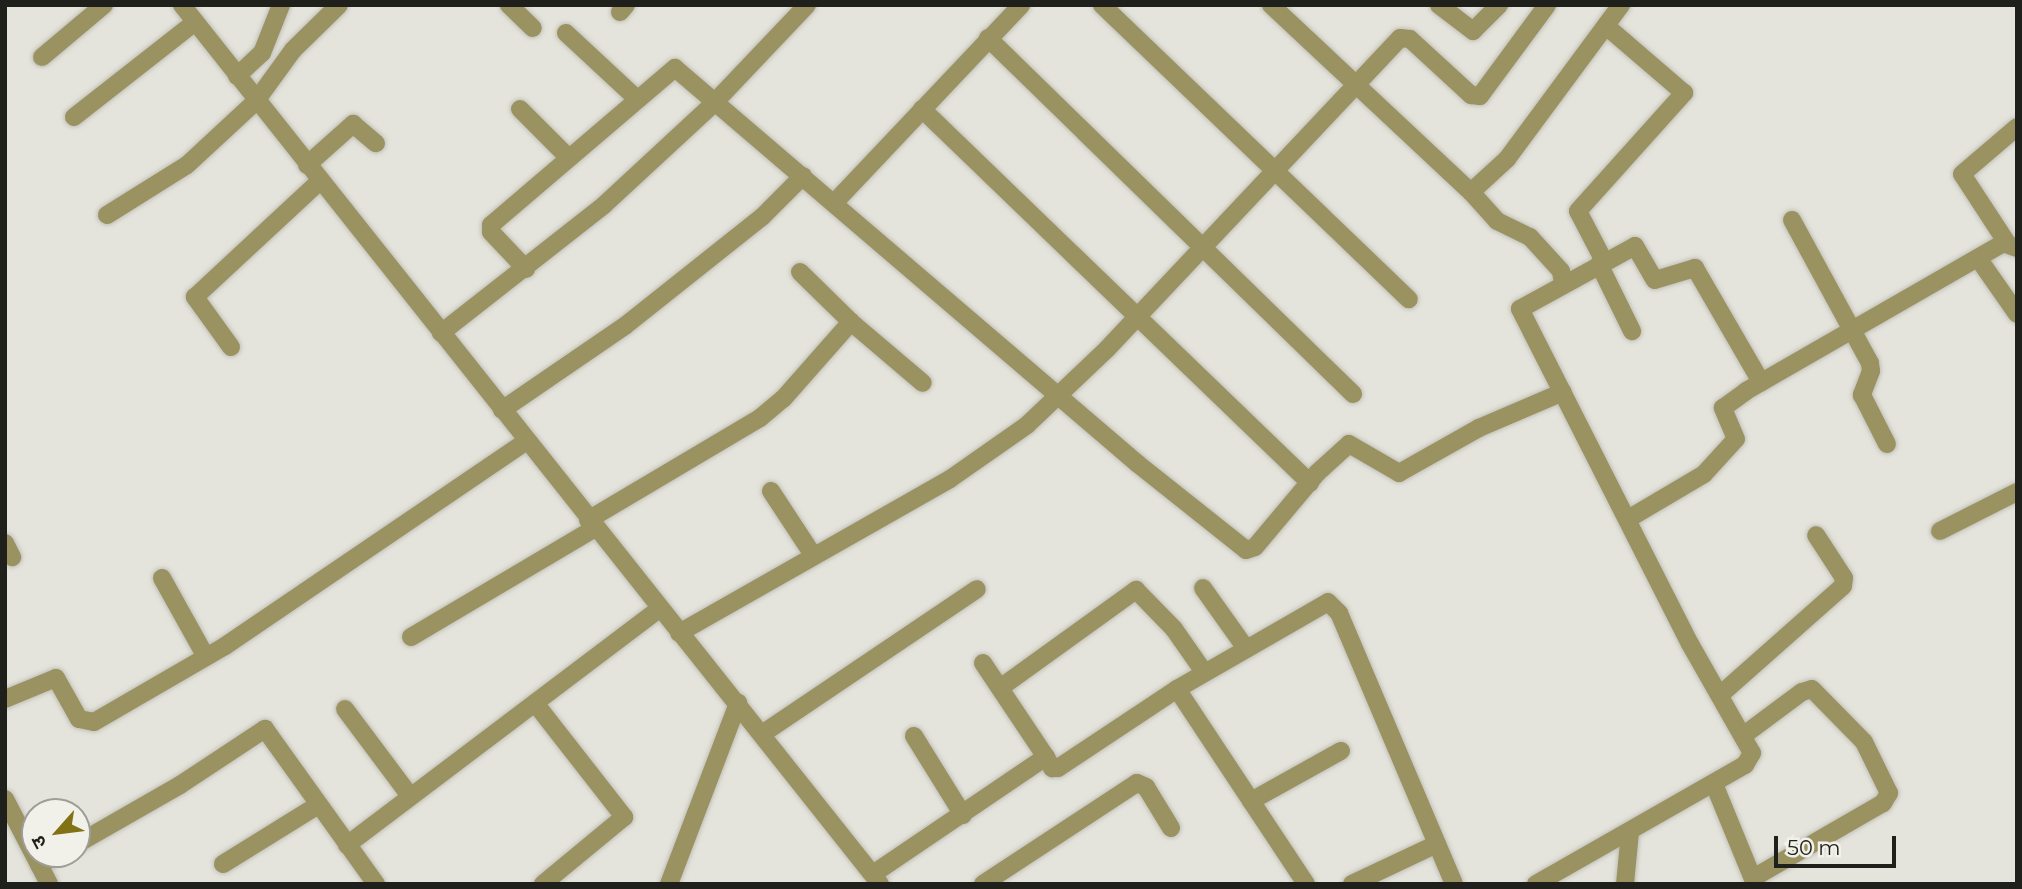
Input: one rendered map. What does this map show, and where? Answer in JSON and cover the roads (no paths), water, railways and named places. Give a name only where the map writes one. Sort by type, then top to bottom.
[{"type":"street","points":[[42,57],[104,5]]},
{"type":"street","points":[[182,5],[243,71],[260,96],[314,159],[320,181],[512,403],[527,441],[597,518],[658,610],[688,628],[738,703],[770,729],[880,873],[1046,757]]},
{"type":"street","points":[[243,71],[262,53],[281,5]]},
{"type":"street","points":[[107,215],[172,177],[260,96],[293,50],[339,5]]},
{"type":"street","points":[[509,5],[533,28]]},
{"type":"street","points":[[447,328],[526,269],[714,103],[807,5]]},
{"type":"street","points":[[835,202],[1021,5]]},
{"type":"street","points":[[1102,5],[1409,299]]},
{"type":"street","points":[[1439,5],[1473,31],[1499,5]]},
{"type":"street","points":[[688,628],[978,462],[1059,395],[1356,88],[1396,42],[1406,37],[1471,95],[1480,96],[1547,5]]},
{"type":"street","points":[[1471,192],[1507,159],[1621,5]]},
{"type":"street","points":[[1282,9],[1356,88],[1471,192],[1497,221],[1530,237],[1561,271],[1563,283]]},
{"type":"street","points":[[74,117],[195,22]]},
{"type":"street","points":[[1606,26],[1680,85],[1684,93],[1578,211],[1632,331]]},
{"type":"street","points":[[566,33],[637,99]]},
{"type":"street","points":[[988,37],[1353,394]]},
{"type":"street","points":[[526,269],[490,227],[673,68],[1246,550],[1255,547],[1310,482],[1349,444],[1399,473],[1479,429],[1563,392]]},
{"type":"street","points":[[520,109],[569,158]]},
{"type":"street","points":[[922,109],[1139,314],[1310,482]]},
{"type":"street","points":[[314,159],[353,124],[376,143]]},
{"type":"street","points":[[1628,519],[1704,474],[1736,439],[1723,408],[1761,382],[1978,258],[2012,245],[1962,174],[2017,127]]},
{"type":"street","points":[[512,403],[689,275],[762,217],[803,176]]},
{"type":"street","points":[[231,347],[195,298],[320,181]]},
{"type":"street","points":[[1792,220],[1871,367],[1862,395],[1887,444]]},
{"type":"street","points":[[1536,884],[1714,784],[1750,761],[1752,752],[1520,309],[1632,246],[1656,280],[1695,268],[1761,382]]},
{"type":"street","points":[[1978,258],[2017,314]]},
{"type":"street","points":[[800,272],[851,322],[923,383]]},
{"type":"street","points":[[411,637],[773,409],[851,322]]},
{"type":"street","points":[[5,699],[56,678],[79,719],[89,723],[206,657],[527,441]]},
{"type":"street","points":[[771,491],[813,555]]},
{"type":"street","points":[[1940,531],[2017,492]]},
{"type":"street","points":[[1720,695],[1843,586],[1844,578],[1816,535]]},
{"type":"street","points":[[162,578],[206,657]]},
{"type":"street","points":[[1203,587],[1245,647]]},
{"type":"street","points":[[770,729],[976,589]]},
{"type":"street","points":[[1000,688],[1136,590],[1174,629],[1204,672]]},
{"type":"street","points":[[984,663],[1046,757],[1058,768],[1245,647],[1322,604],[1333,603],[1454,884]]},
{"type":"street","points":[[347,845],[658,610]]},
{"type":"street","points":[[1177,689],[1306,884]]},
{"type":"street","points":[[1714,784],[1754,881],[1883,803],[1889,793],[1864,742],[1812,689],[1802,692],[1744,735]]},
{"type":"street","points":[[535,703],[624,817],[543,884]]},
{"type":"street","points":[[670,883],[723,753],[738,703]]},
{"type":"street","points":[[345,709],[410,796]]},
{"type":"street","points":[[91,836],[180,785],[263,729],[373,882]]},
{"type":"street","points":[[914,736],[962,815]]},
{"type":"street","points":[[1251,801],[1340,751]]},
{"type":"street","points":[[983,884],[1137,783],[1146,787],[1171,828]]},
{"type":"street","points":[[5,799],[21,830]]},
{"type":"street","points":[[223,864],[318,805]]},
{"type":"street","points":[[1625,884],[1630,832]]},
{"type":"street","points":[[1352,884],[1437,844]]},
{"type":"street","points":[[41,868],[49,884]]}]
